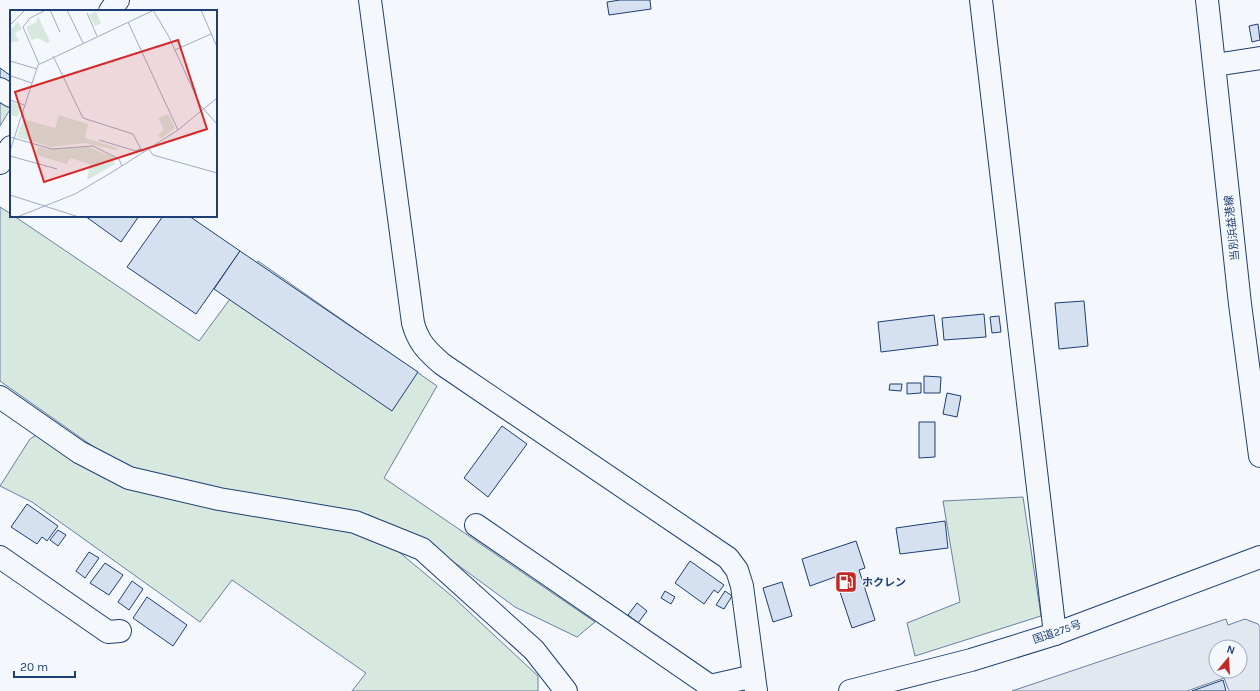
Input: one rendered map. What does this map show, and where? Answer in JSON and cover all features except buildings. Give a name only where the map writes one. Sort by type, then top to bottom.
[{"type":"main road","points":[[111,10],[118,0]]},
{"type":"main road","points":[[370,0],[413,323],[420,341],[427,351],[442,364],[728,558],[737,570],[742,586],[755,684],[710,686],[476,525]]},
{"type":"main road","points":[[981,0],[1055,634]]},
{"type":"main road","name":"当別浜益港線","points":[[1207,0],[1240,304],[1260,456]]},
{"type":"main road","points":[[1215,65],[1260,58]]},
{"type":"main road","points":[[0,89],[10,95]]},
{"type":"main road","points":[[0,163],[10,148]]},
{"type":"main road","points":[[0,398],[79,452],[129,478],[219,499],[355,522],[422,549],[534,650],[566,691]]},
{"type":"main road","name":"国道275号","points":[[850,691],[971,660],[1055,634],[1260,557]]},
{"type":"main road","points":[[0,558],[108,632],[120,631]]},
{"type":"shaded area","points":[[0,100],[10,107],[10,110],[0,126]]},
{"type":"shaded area","points":[[0,207],[10,213],[10,217],[15,217],[199,341],[258,261],[437,386],[384,478],[595,622],[577,637],[515,607],[432,546],[369,515],[193,484],[127,467],[91,445],[0,381]]},
{"type":"shaded area","points":[[38,434],[104,474],[342,528],[393,547],[453,597],[538,676],[538,691],[352,691],[366,673],[232,580],[200,622],[32,502],[0,486],[30,439]]},
{"type":"shaded area","points":[[1023,497],[1041,616],[915,656],[907,623],[960,602],[943,501]]},
{"type":"shaded area","points":[[1226,619],[1228,625],[1245,619],[1258,624],[1260,627],[1260,691],[1229,691],[1224,679],[1248,679],[1248,639],[1208,639],[1208,679],[1221,679],[1187,691],[1012,691]]},
{"type":"place","name":"ホクレン","points":[[846,582]]}]
